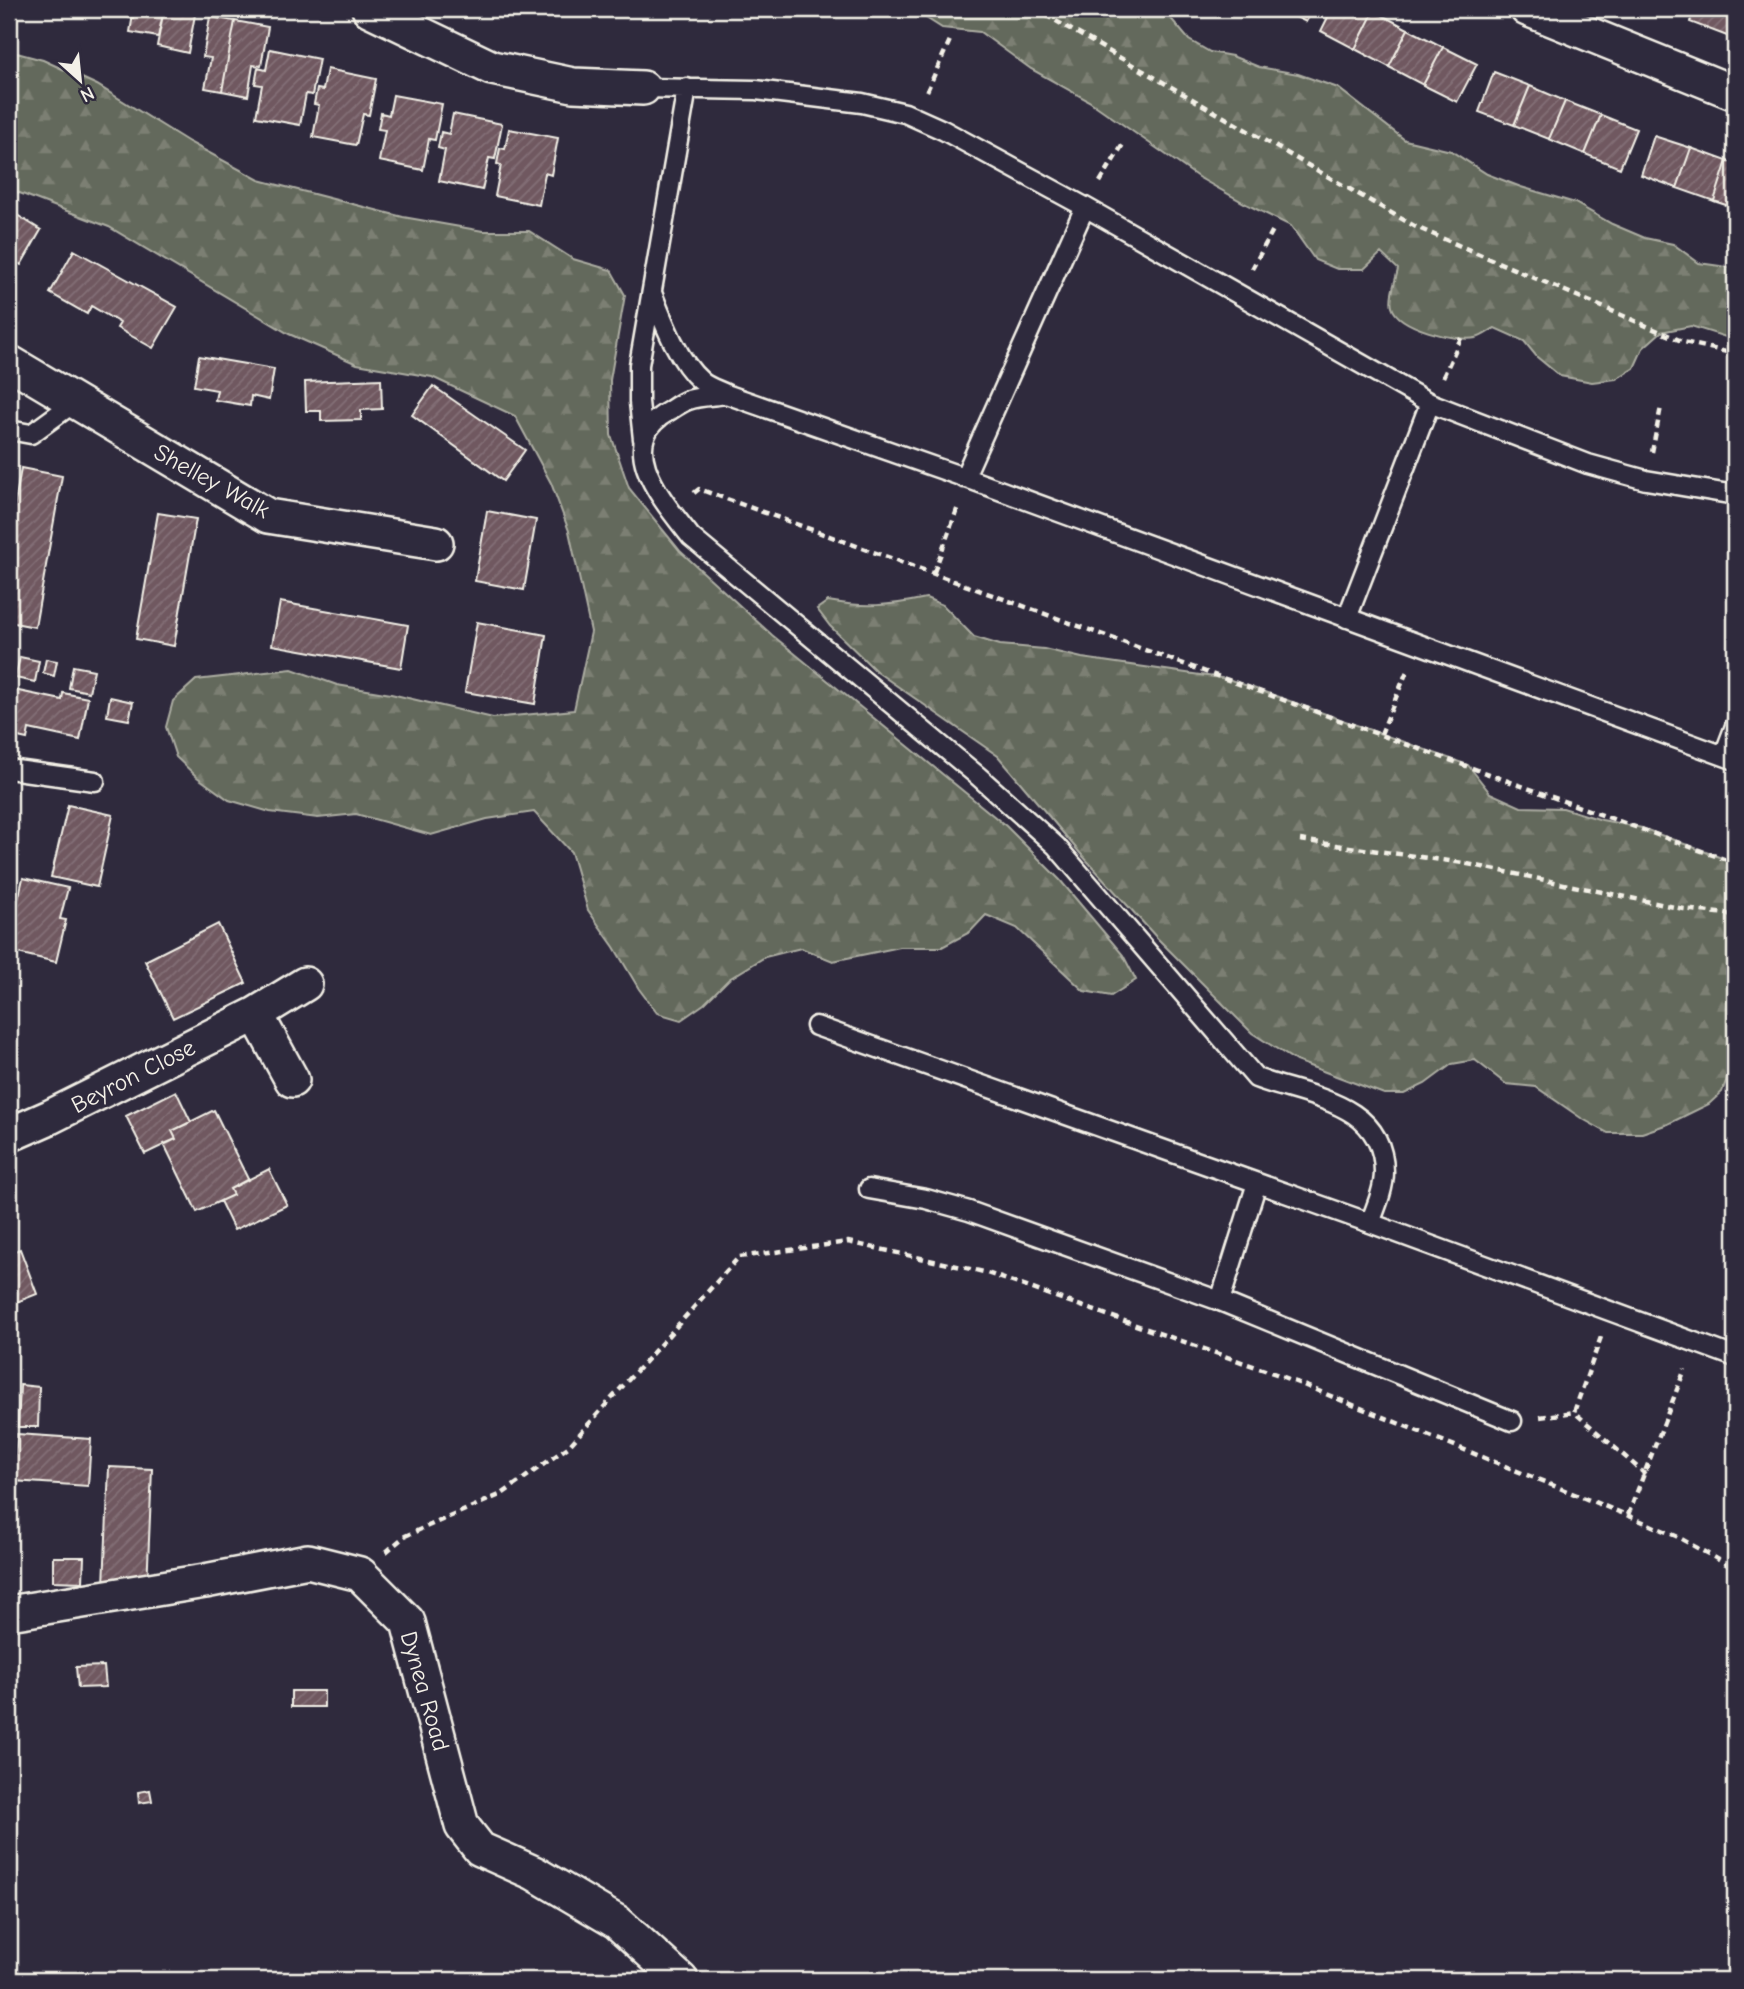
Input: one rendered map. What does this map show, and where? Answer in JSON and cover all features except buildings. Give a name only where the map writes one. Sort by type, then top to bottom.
[{"type":"street","points":[[369,9],[492,68],[573,85],[643,88]]},
{"type":"street","points":[[1527,9],[1735,93]]},
{"type":"street","name":"Shelley Walk","points":[[9,362],[268,516],[436,542]]},
{"type":"street","name":"Beyron Close","points":[[9,1135],[256,1014],[305,984]]},
{"type":"street","points":[[256,1014],[292,1080]]},
{"type":"street","points":[[9,1613],[308,1561],[360,1574]]},
{"type":"street","name":"Dynea Road","points":[[360,1574],[408,1622],[462,1826],[480,1849],[534,1872],[617,1922],[681,1980]]},
{"type":"lane","points":[[643,88],[757,90],[849,101],[905,113],[943,130],[1085,207],[1430,403],[1588,464],[1646,480],[1735,495]]},
{"type":"lane","points":[[687,88],[639,365],[639,402],[645,466],[659,495],[691,537],[978,776],[1056,846],[1256,1078],[1282,1088],[1324,1098],[1352,1110],[1360,1118],[1380,1146],[1384,1172],[1380,1196],[1370,1223]]},
{"type":"lane","points":[[966,478],[1085,207]]},
{"type":"lane","points":[[651,293],[668,332],[701,382],[726,394],[966,478],[1729,757],[1735,726]]},
{"type":"lane","points":[[643,439],[657,418],[688,400],[726,394]]},
{"type":"lane","points":[[9,430],[31,433],[75,402]]},
{"type":"lane","points":[[1348,618],[1430,403]]},
{"type":"lane","points":[[9,769],[95,781]]},
{"type":"lane","points":[[816,1026],[1370,1223],[1735,1357]]},
{"type":"lane","points":[[1220,1301],[1257,1183]]},
{"type":"lane","points":[[869,1189],[926,1199],[969,1211],[1220,1301],[1512,1421]]},
{"type":"path","points":[[1034,9],[1416,227],[1684,342],[1735,354]]},
{"type":"path","points":[[916,118],[951,38]]},
{"type":"path","points":[[1085,207],[1125,141]]},
{"type":"path","points":[[1239,295],[1273,230]]},
{"type":"path","points":[[1430,403],[1461,338]]},
{"type":"path","points":[[1646,480],[1661,407]]},
{"type":"path","points":[[934,572],[966,478]]},
{"type":"path","points":[[671,510],[699,489],[1735,863]]},
{"type":"path","points":[[1381,734],[1418,644]]},
{"type":"path","points":[[1300,840],[1463,863],[1684,909],[1735,915]]},
{"type":"path","points":[[360,1574],[405,1536],[502,1494],[568,1447],[738,1257],[848,1242],[984,1272],[1276,1374],[1676,1536],[1735,1569]]},
{"type":"path","points":[[1611,1311],[1574,1412],[1645,1474]]},
{"type":"path","points":[[1628,1516],[1696,1343]]},
{"type":"green space","points":[[912,9],[1155,9],[1169,16],[1189,40],[1210,52],[1232,56],[1259,67],[1298,74],[1338,88],[1405,140],[1451,151],[1487,174],[1575,203],[1612,224],[1645,238],[1673,244],[1699,263],[1735,268],[1735,340],[1691,326],[1661,332],[1643,348],[1634,368],[1616,379],[1592,382],[1560,376],[1537,357],[1524,341],[1495,328],[1478,337],[1467,339],[1416,327],[1397,315],[1392,307],[1392,293],[1398,269],[1381,253],[1364,269],[1337,269],[1315,260],[1291,226],[1198,177],[1089,101],[1031,69],[980,32],[942,28]]},
{"type":"green space","points":[[9,51],[43,60],[97,85],[189,142],[259,180],[403,217],[483,231],[529,231],[573,259],[611,270],[625,295],[610,380],[611,435],[629,488],[680,551],[772,635],[1006,826],[1060,880],[1123,955],[1136,980],[1111,996],[1084,991],[1017,928],[986,915],[970,932],[942,947],[900,947],[833,961],[801,948],[765,957],[729,979],[704,1004],[681,1020],[657,1013],[639,989],[588,910],[571,852],[534,812],[487,819],[431,835],[356,814],[318,818],[270,812],[229,800],[197,777],[176,757],[166,727],[173,701],[196,680],[292,669],[337,685],[391,694],[493,718],[574,710],[591,632],[569,531],[551,483],[515,416],[432,377],[357,364],[289,334],[109,227],[9,189]]},
{"type":"green space","points":[[926,598],[943,605],[974,637],[1000,645],[1044,649],[1082,658],[1228,679],[1468,765],[1490,793],[1521,807],[1563,808],[1642,828],[1735,863],[1735,1057],[1722,1092],[1709,1104],[1668,1124],[1642,1133],[1608,1133],[1536,1087],[1506,1084],[1475,1060],[1452,1064],[1425,1084],[1404,1094],[1384,1094],[1296,1061],[1252,1033],[1157,938],[998,756],[877,672],[830,626],[817,609],[828,601],[877,605]]}]
